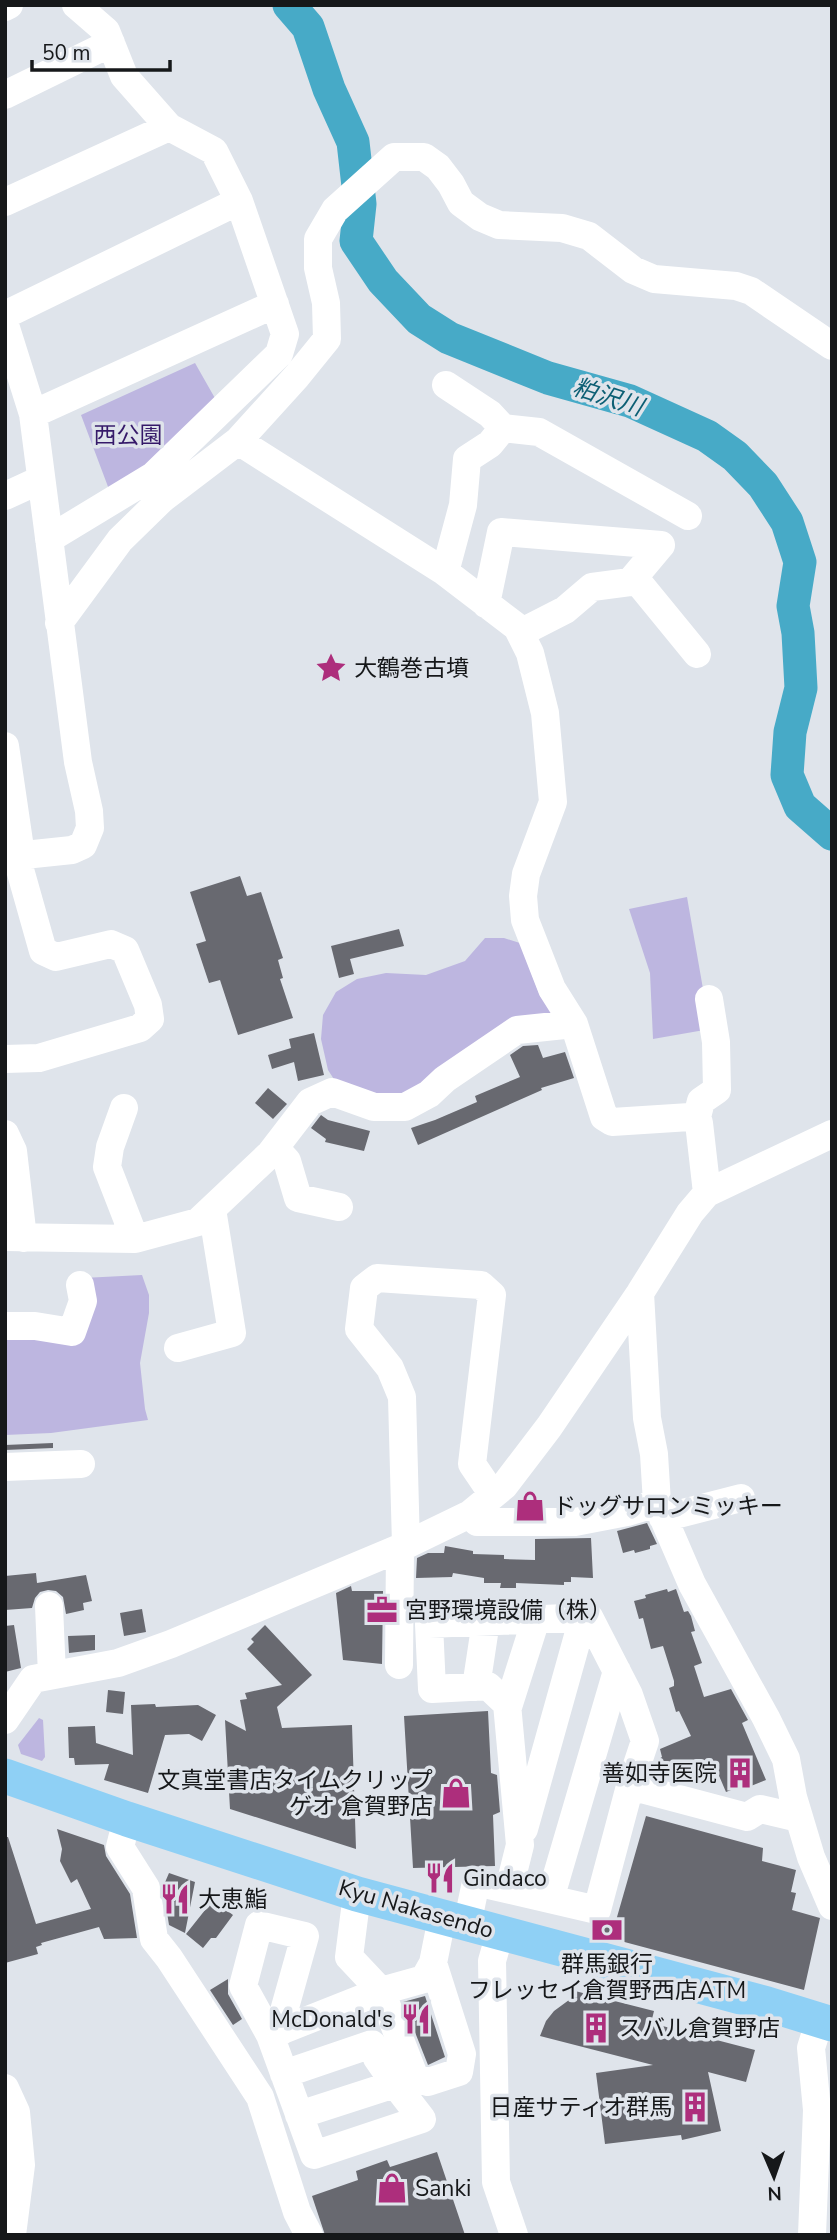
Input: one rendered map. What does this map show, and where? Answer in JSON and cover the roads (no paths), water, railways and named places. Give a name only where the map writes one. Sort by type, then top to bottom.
[{"type":"main road","name":"Kyu Nakasendo","points":[[5,1776],[357,1894],[826,2022]]},
{"type":"street","points":[[50,539],[153,476],[279,354],[285,334],[239,201],[214,151],[169,127],[124,76],[106,31],[76,5]]},
{"type":"street","points":[[5,95],[111,43]]},
{"type":"street","points":[[5,202],[169,127]]},
{"type":"street","points":[[59,623],[120,540],[162,499],[238,441],[327,339],[326,303],[318,268],[318,239],[335,210],[394,157],[424,157],[438,167],[461,203],[480,217],[499,225],[562,228],[589,236],[633,270],[654,279],[736,286],[751,291],[832,346]]},
{"type":"street","points":[[5,315],[239,201]]},
{"type":"street","points":[[21,400],[275,304]]},
{"type":"street","points":[[5,326],[40,480],[50,539],[78,762],[90,828],[83,845],[72,850],[13,856]]},
{"type":"street","points":[[446,385],[490,414],[503,428],[539,432],[688,516]]},
{"type":"street","points":[[446,572],[463,505],[467,459],[490,444],[503,428]]},
{"type":"street","points":[[238,441],[446,572],[517,627],[530,653],[545,713],[553,802],[526,874],[523,896],[525,920],[552,989],[575,1024],[604,1117],[612,1122],[690,1117],[699,1123],[707,1193]]},
{"type":"street","points":[[5,496],[40,480]]},
{"type":"street","points":[[486,604],[501,532],[661,545],[629,582],[592,587],[565,610],[520,633]]},
{"type":"street","points":[[634,577],[698,653]]},
{"type":"street","points":[[5,746],[13,856],[19,866],[43,951],[55,957],[111,944],[125,950],[148,1005],[150,1019],[140,1028],[39,1058],[5,1059]]},
{"type":"street","points":[[696,1121],[701,1101],[717,1090],[716,1042],[709,999]]},
{"type":"street","points":[[5,1134],[13,1151],[14,1238],[135,1239],[198,1222],[275,1148],[310,1102],[332,1092],[374,1107],[405,1107],[429,1094],[445,1079],[517,1030],[575,1024]]},
{"type":"street","points":[[124,1108],[110,1147],[107,1167],[135,1239]]},
{"type":"street","points":[[23,1694],[150,1652],[225,1622],[403,1547],[470,1514],[504,1486],[549,1427],[640,1293],[690,1213],[707,1193],[832,1134]]},
{"type":"street","points":[[275,1148],[287,1161],[298,1198],[339,1207]]},
{"type":"street","points":[[178,1348],[232,1333],[212,1209]]},
{"type":"street","points":[[399,1665],[403,1547],[402,1397],[390,1368],[359,1329],[363,1288],[377,1278],[481,1285],[492,1296],[472,1464],[493,1496]]},
{"type":"street","points":[[5,1326],[35,1326],[72,1332],[83,1301],[80,1285]]},
{"type":"street","points":[[640,1293],[647,1418],[660,1511],[692,1584],[766,1717],[786,1759],[810,1857],[832,1906]]},
{"type":"street","points":[[5,1467],[82,1464]]},
{"type":"street","points":[[470,1514],[477,1522],[575,1522],[627,1512],[660,1511],[741,1498]]},
{"type":"street","points":[[23,1694],[49,1606]]},
{"type":"street","points":[[276,2033],[381,1991],[424,1979],[433,1964],[470,1925],[476,1882],[597,1910],[630,1786],[645,1741],[629,1695],[589,1617],[429,1624],[432,1689],[488,1686],[508,1707]]},
{"type":"street","points":[[509,1889],[583,1618]]},
{"type":"street","points":[[520,1845],[508,1707],[536,1619]]},
{"type":"street","points":[[476,1687],[486,1621]]},
{"type":"street","points":[[550,1899],[617,1671]]},
{"type":"street","points":[[630,1786],[747,1817],[760,1809],[799,1818]]},
{"type":"street","points":[[127,1819],[120,1847],[146,1888],[154,1939],[170,1958],[260,2097],[297,2211],[309,2235]]},
{"type":"street","points":[[357,1894],[349,1957],[381,1991],[415,2078],[428,2082],[459,2071],[462,2054],[433,1964]]},
{"type":"street","points":[[350,1948],[259,1925],[243,1986],[276,2033],[284,2074],[314,2155],[422,2119],[377,2058],[354,2001]]},
{"type":"street","points":[[470,1925],[492,1961],[496,2182],[514,2235]]},
{"type":"street","points":[[276,2033],[305,1936]]},
{"type":"street","points":[[812,2235],[817,2110],[811,2048],[826,2022]]},
{"type":"street","points":[[284,2074],[372,2044]]},
{"type":"street","points":[[299,2115],[395,2084]]},
{"type":"street","points":[[5,2088],[16,2112],[21,2165],[12,2235]]},
{"type":"waterway","name":"粕沢川","points":[[289,5],[308,27],[329,89],[353,142],[360,204],[356,241],[383,281],[419,319],[449,338],[548,378],[630,401],[707,436],[735,456],[763,485],[787,522],[800,562],[793,606],[798,633],[801,688],[790,732],[787,775],[800,806],[832,834]]},
{"type":"place","name":"大鶴巻古墳","points":[[331,668]]},
{"type":"place","name":"ドッグサロンミッキー","points":[[530,1506]]},
{"type":"place","name":"宮野環境設備（株）","points":[[382,1610]]},
{"type":"place","name":"善如寺医院","points":[[740,1773]]},
{"type":"place","name":"文真堂書店タイムクリップ ゲオ 倉賀野店","points":[[456,1793]]},
{"type":"place","name":"Gindaco","points":[[440,1878]]},
{"type":"place","name":"大恵鮨","points":[[175,1899]]},
{"type":"place","name":"群馬銀行 フレッセイ倉賀野西店ATM","points":[[607,1930]]},
{"type":"place","name":"McDonald's","points":[[416,2019]]},
{"type":"place","name":"スバル倉賀野店","points":[[596,2028]]},
{"type":"place","name":"日産サティオ群馬","points":[[695,2107]]},
{"type":"place","name":"Sanki","points":[[392,2188]]},
{"type":"park label","name":"西公園","points":[[128,435]]}]
